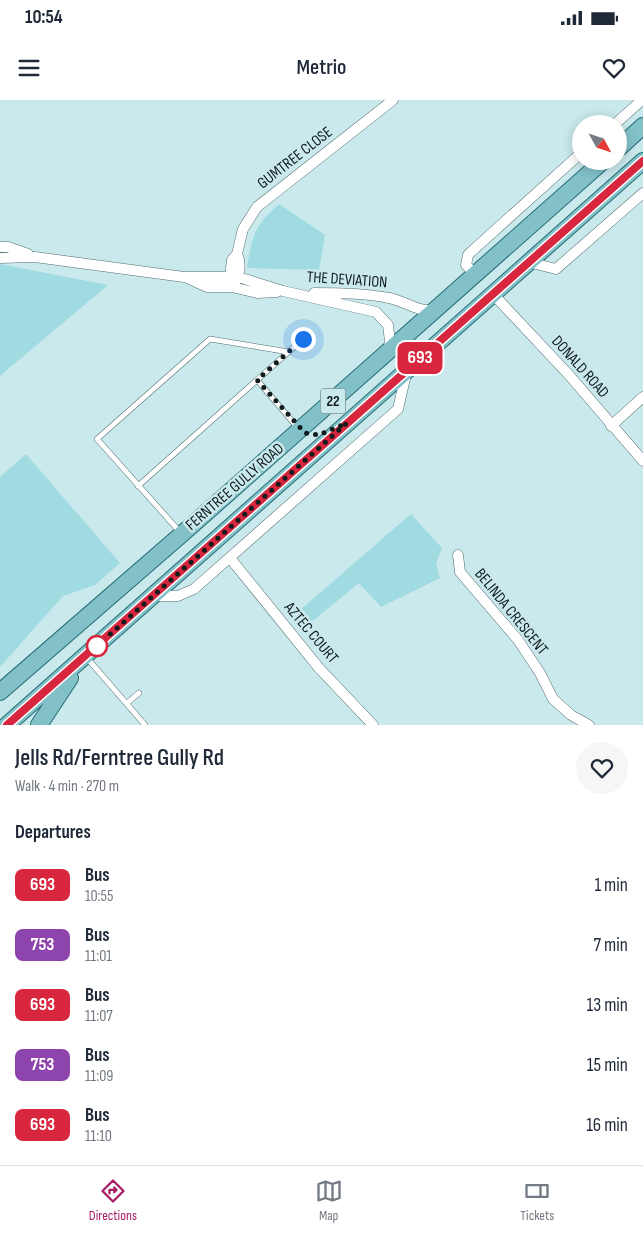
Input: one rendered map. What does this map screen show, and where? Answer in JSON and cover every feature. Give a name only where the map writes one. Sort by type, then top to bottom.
[{"type":"main road","points":[[628,140],[643,126]]},
{"type":"main road","name":"FERNTREE GULLY ROAD","points":[[7,725],[643,161]]},
{"type":"main road","name":"FERNTREE GULLY ROAD","points":[[0,692],[182,535],[592,170]]},
{"type":"main road","points":[[476,275],[493,294]]},
{"type":"main road","points":[[300,430],[319,435],[347,423]]},
{"type":"main road","points":[[39,725],[85,656]]},
{"type":"street","name":"GUMTREE CLOSE","points":[[232,287],[234,276],[232,260],[237,254],[243,228],[257,207],[392,100]]},
{"type":"street","points":[[625,115],[642,100]]},
{"type":"street","points":[[476,275],[466,265],[468,256],[472,251],[572,161]]},
{"type":"street","points":[[528,262],[556,269],[643,193]]},
{"type":"street","name":"THE DEVIATION","points":[[0,247],[8,247],[35,257]]},
{"type":"street","name":"THE DEVIATION","points":[[0,258],[35,257],[184,277],[234,276],[283,292],[376,312],[388,325],[390,341],[388,352]]},
{"type":"street","name":"THE DEVIATION","points":[[184,277],[207,287],[232,287],[258,293],[283,292],[378,296],[401,300],[422,310],[435,310]]},
{"type":"street","name":"DONALD ROAD","points":[[493,294],[569,375],[643,461]]},
{"type":"street","points":[[398,409],[408,369]]},
{"type":"street","points":[[612,426],[643,397]]},
{"type":"street","points":[[153,596],[186,594],[230,558],[409,400]]},
{"type":"street","name":"BELINDA CRESCENT","points":[[458,555],[460,572],[518,640],[540,673],[553,699],[570,715],[589,725]]},
{"type":"street","name":"AZTEC COURT","points":[[230,558],[319,668],[373,725]]},
{"type":"lane","points":[[182,535],[97,440],[210,339],[289,352]]},
{"type":"lane","points":[[138,486],[303,339]]},
{"type":"lane","points":[[257,380],[300,430]]},
{"type":"lane","points":[[85,656],[146,725]]},
{"type":"lane","points":[[127,703],[139,693]]},
{"type":"shaded area","points":[[279,204],[325,235],[319,270],[247,268],[253,239],[259,225]]},
{"type":"shaded area","points":[[0,264],[108,285],[0,376]]},
{"type":"shaded area","points":[[26,454],[120,563],[95,585],[63,596],[0,667],[0,477]]},
{"type":"shaded area","points":[[411,514],[442,548],[436,563],[440,578],[381,607],[359,583],[310,623],[300,610]]},
{"type":"bus line","name":"693","points":[[7,725],[643,161]]},
{"type":"route","points":[[97,646],[347,423],[319,435],[305,433],[300,430],[257,380],[303,339]]}]
